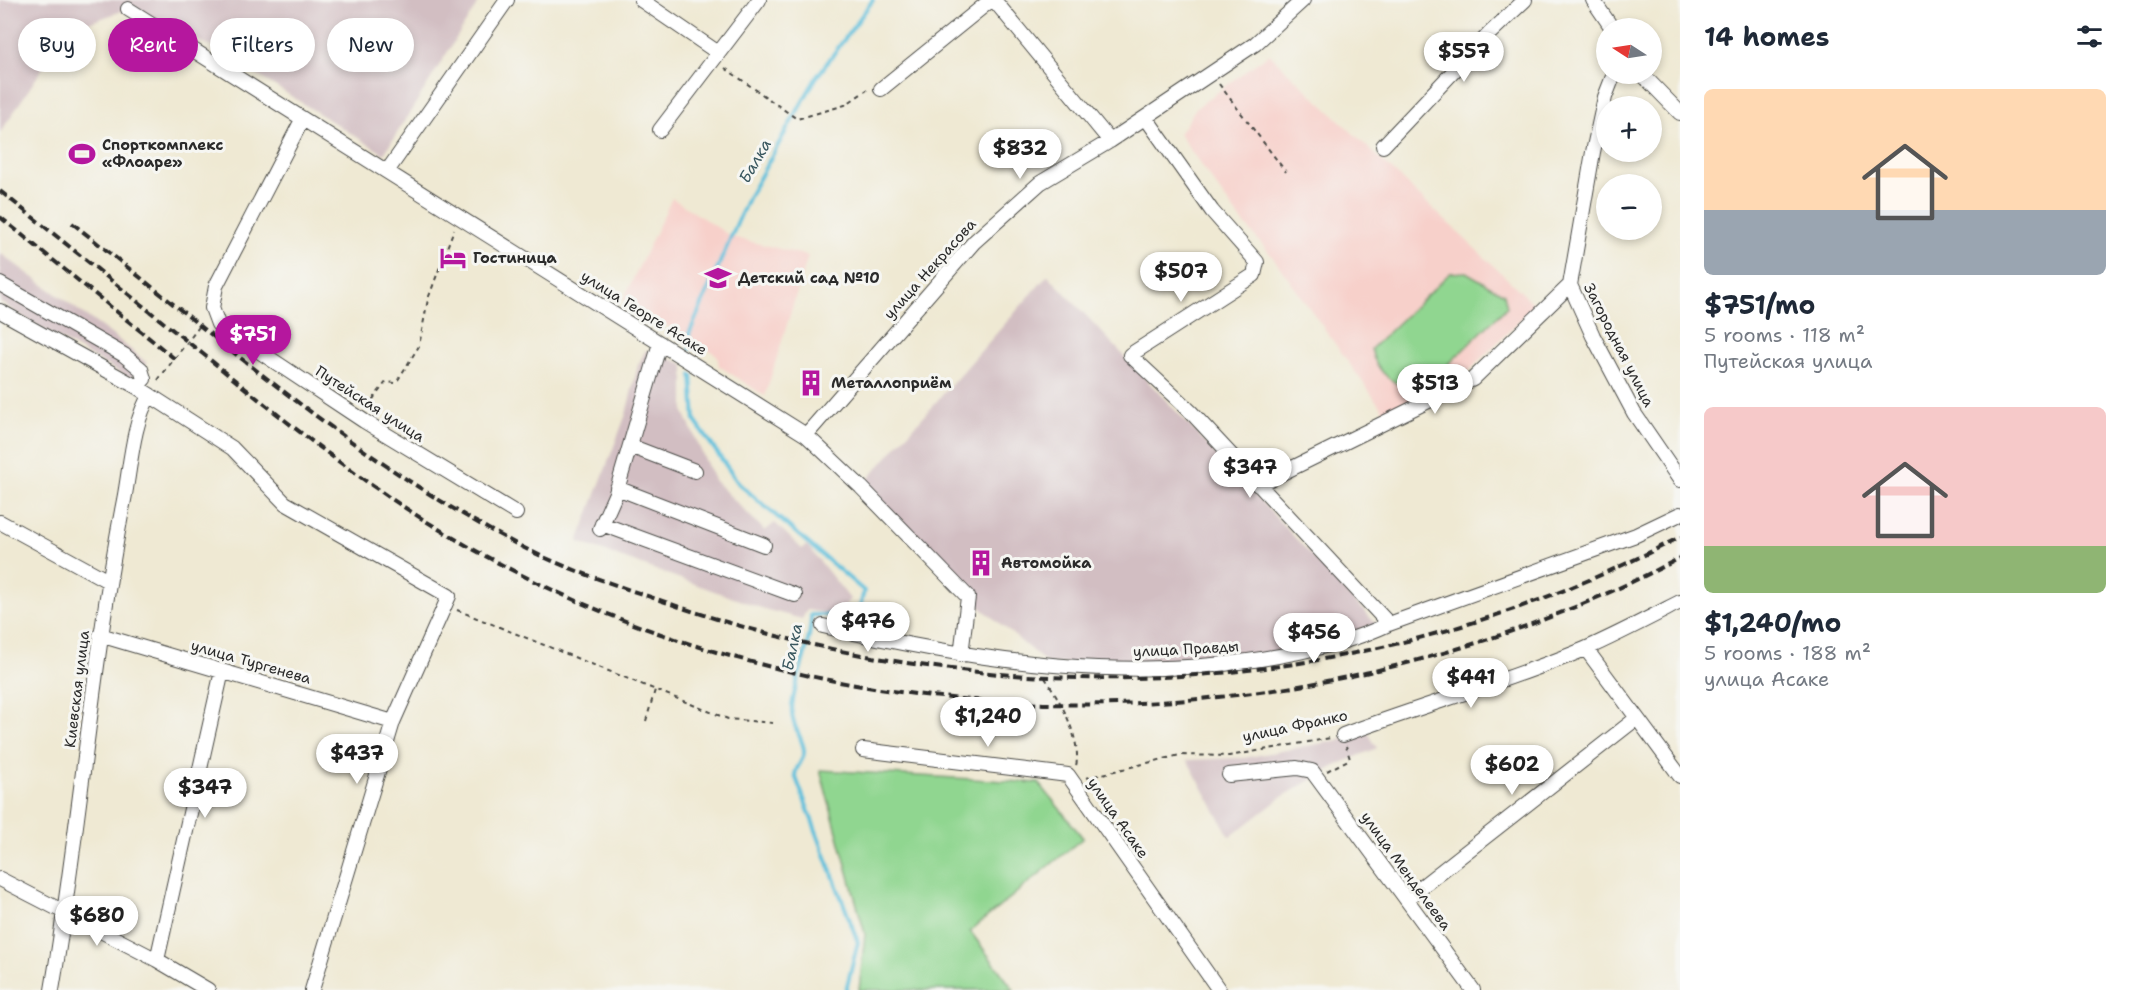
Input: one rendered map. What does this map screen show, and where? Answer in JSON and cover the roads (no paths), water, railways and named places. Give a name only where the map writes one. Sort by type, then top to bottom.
[{"type":"street","points":[[388,170],[507,0]]},
{"type":"street","points":[[641,0],[715,55]]},
{"type":"street","points":[[660,130],[759,0]]},
{"type":"street","points":[[884,87],[992,0],[1110,141]]},
{"type":"street","name":"улица Некрасова","points":[[806,435],[974,242],[1040,183],[1146,118],[1255,44],[1303,0]]},
{"type":"street","points":[[1383,146],[1490,33],[1525,0]]},
{"type":"street","points":[[1593,0],[1605,18]]},
{"type":"street","name":"улица Георге Асаке","points":[[128,9],[302,120],[388,170],[806,435],[861,487],[968,597],[961,655]]},
{"type":"street","name":"Загородная улица","points":[[1610,84],[1593,152],[1570,285],[1593,336],[1634,412],[1680,480]]},
{"type":"street","points":[[1652,84],[1680,113]]},
{"type":"street","points":[[1146,118],[1212,211],[1257,262],[1254,275],[1130,355],[1190,411],[1389,624]]},
{"type":"street","name":"Путейская улица","points":[[302,120],[216,286],[212,308],[218,324],[359,418],[516,513]]},
{"type":"street","points":[[0,284],[124,355],[141,369],[144,379],[137,387]]},
{"type":"street","points":[[1258,485],[1473,379],[1570,285]]},
{"type":"street","points":[[0,311],[137,387],[232,448],[285,503],[448,601],[393,722],[312,990]]},
{"type":"street","points":[[660,343],[617,488],[601,527],[795,595]]},
{"type":"street","name":"Киевская улица","points":[[52,990],[65,913],[108,581],[138,430],[144,404],[150,395]]},
{"type":"street","points":[[630,446],[695,471]]},
{"type":"street","points":[[617,488],[764,545]]},
{"type":"street","name":"улица Правды","points":[[823,626],[921,649],[1103,670],[1242,664],[1360,638],[1389,624],[1636,535],[1680,514]]},
{"type":"street","points":[[0,522],[108,581]]},
{"type":"street","name":"улица Франко","points":[[1343,735],[1410,710],[1478,690],[1586,649],[1680,602]]},
{"type":"street","name":"улица Тургенева","points":[[100,635],[393,722]]},
{"type":"street","points":[[1586,649],[1680,776]]},
{"type":"street","points":[[157,960],[222,671]]},
{"type":"street","points":[[1406,899],[1637,718]]},
{"type":"street","name":"улица Асаке","points":[[863,750],[1068,775],[1219,990]]},
{"type":"street","name":"улица Менделеева","points":[[1229,775],[1297,768],[1314,774],[1473,990]]},
{"type":"street","points":[[0,879],[157,960],[208,990]]},
{"type":"waterway","name":"Балка","points":[[690,349],[689,334],[748,198],[816,78],[873,0]]},
{"type":"waterway","name":"Балка","points":[[692,375],[695,421],[739,484],[864,591],[858,615],[811,615],[809,638],[792,706],[794,724],[804,750],[795,775],[858,942],[846,990]]},
{"type":"railway","points":[[0,191],[290,424],[349,469],[410,511],[442,531],[586,605],[739,658],[896,691],[1057,704],[1218,697],[1377,670],[1532,624],[1680,558]]},
{"type":"railway","points":[[0,217],[175,359]]},
{"type":"railway","points":[[72,223],[283,391],[337,431],[392,470],[449,506],[526,549],[567,567],[671,604],[798,641],[926,666],[1054,677],[1183,676],[1310,661],[1436,633],[1560,592],[1680,537]]},
{"type":"place","name":"Спорткомплекс «Флоаре»","points":[[82,154]]},
{"type":"place","name":"Гостиница","points":[[453,258]]},
{"type":"place","name":"Детский сад №10","points":[[718,278]]},
{"type":"place","name":"Металлоприём","points":[[811,383]]},
{"type":"place","name":"Автомойка","points":[[981,563]]}]
